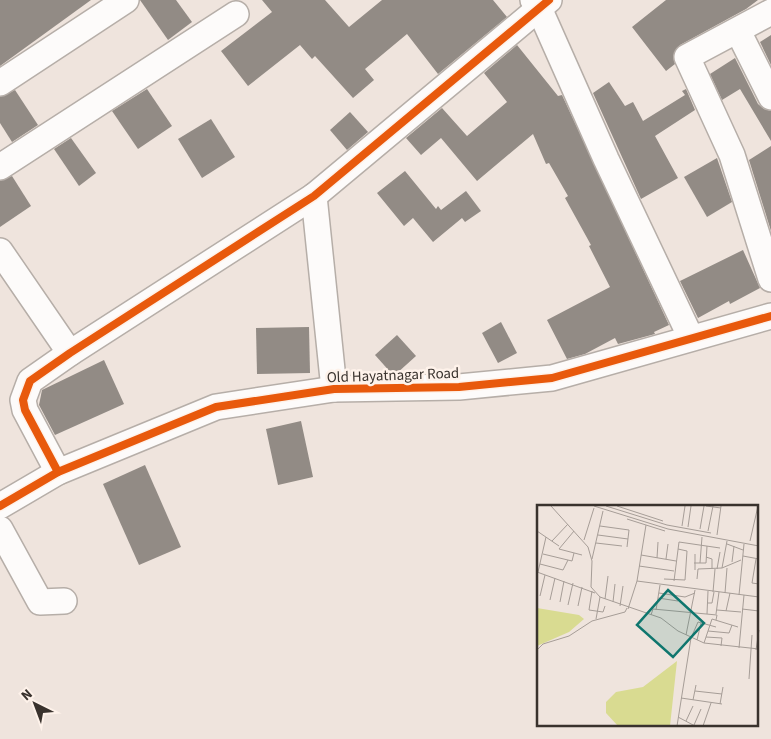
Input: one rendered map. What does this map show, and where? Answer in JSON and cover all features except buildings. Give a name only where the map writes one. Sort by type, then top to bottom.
[{"type":"street","points":[[0,83],[126,0]]},
{"type":"street","points":[[58,472],[25,410],[23,400],[30,382],[70,353],[314,196],[540,3],[606,159],[691,338]]},
{"type":"street","points":[[768,8],[738,31],[687,57],[732,154],[771,278]]},
{"type":"street","points":[[0,167],[236,14]]},
{"type":"street","points":[[738,31],[771,97]]},
{"type":"street","points":[[314,196],[334,389]]},
{"type":"street","points":[[0,251],[70,353]]},
{"type":"street","name":"Old Hayatnagar Road","points":[[0,506],[58,472],[216,407],[334,389],[459,387],[552,378],[771,316]]},
{"type":"street","points":[[0,529],[40,602],[64,601]]},
{"type":"cycle path","points":[[58,472],[25,410],[23,400],[30,381],[70,353],[314,196],[549,0]]},
{"type":"cycle path","points":[[0,506],[58,472],[216,407],[334,389],[459,387],[552,378],[771,316]]}]
